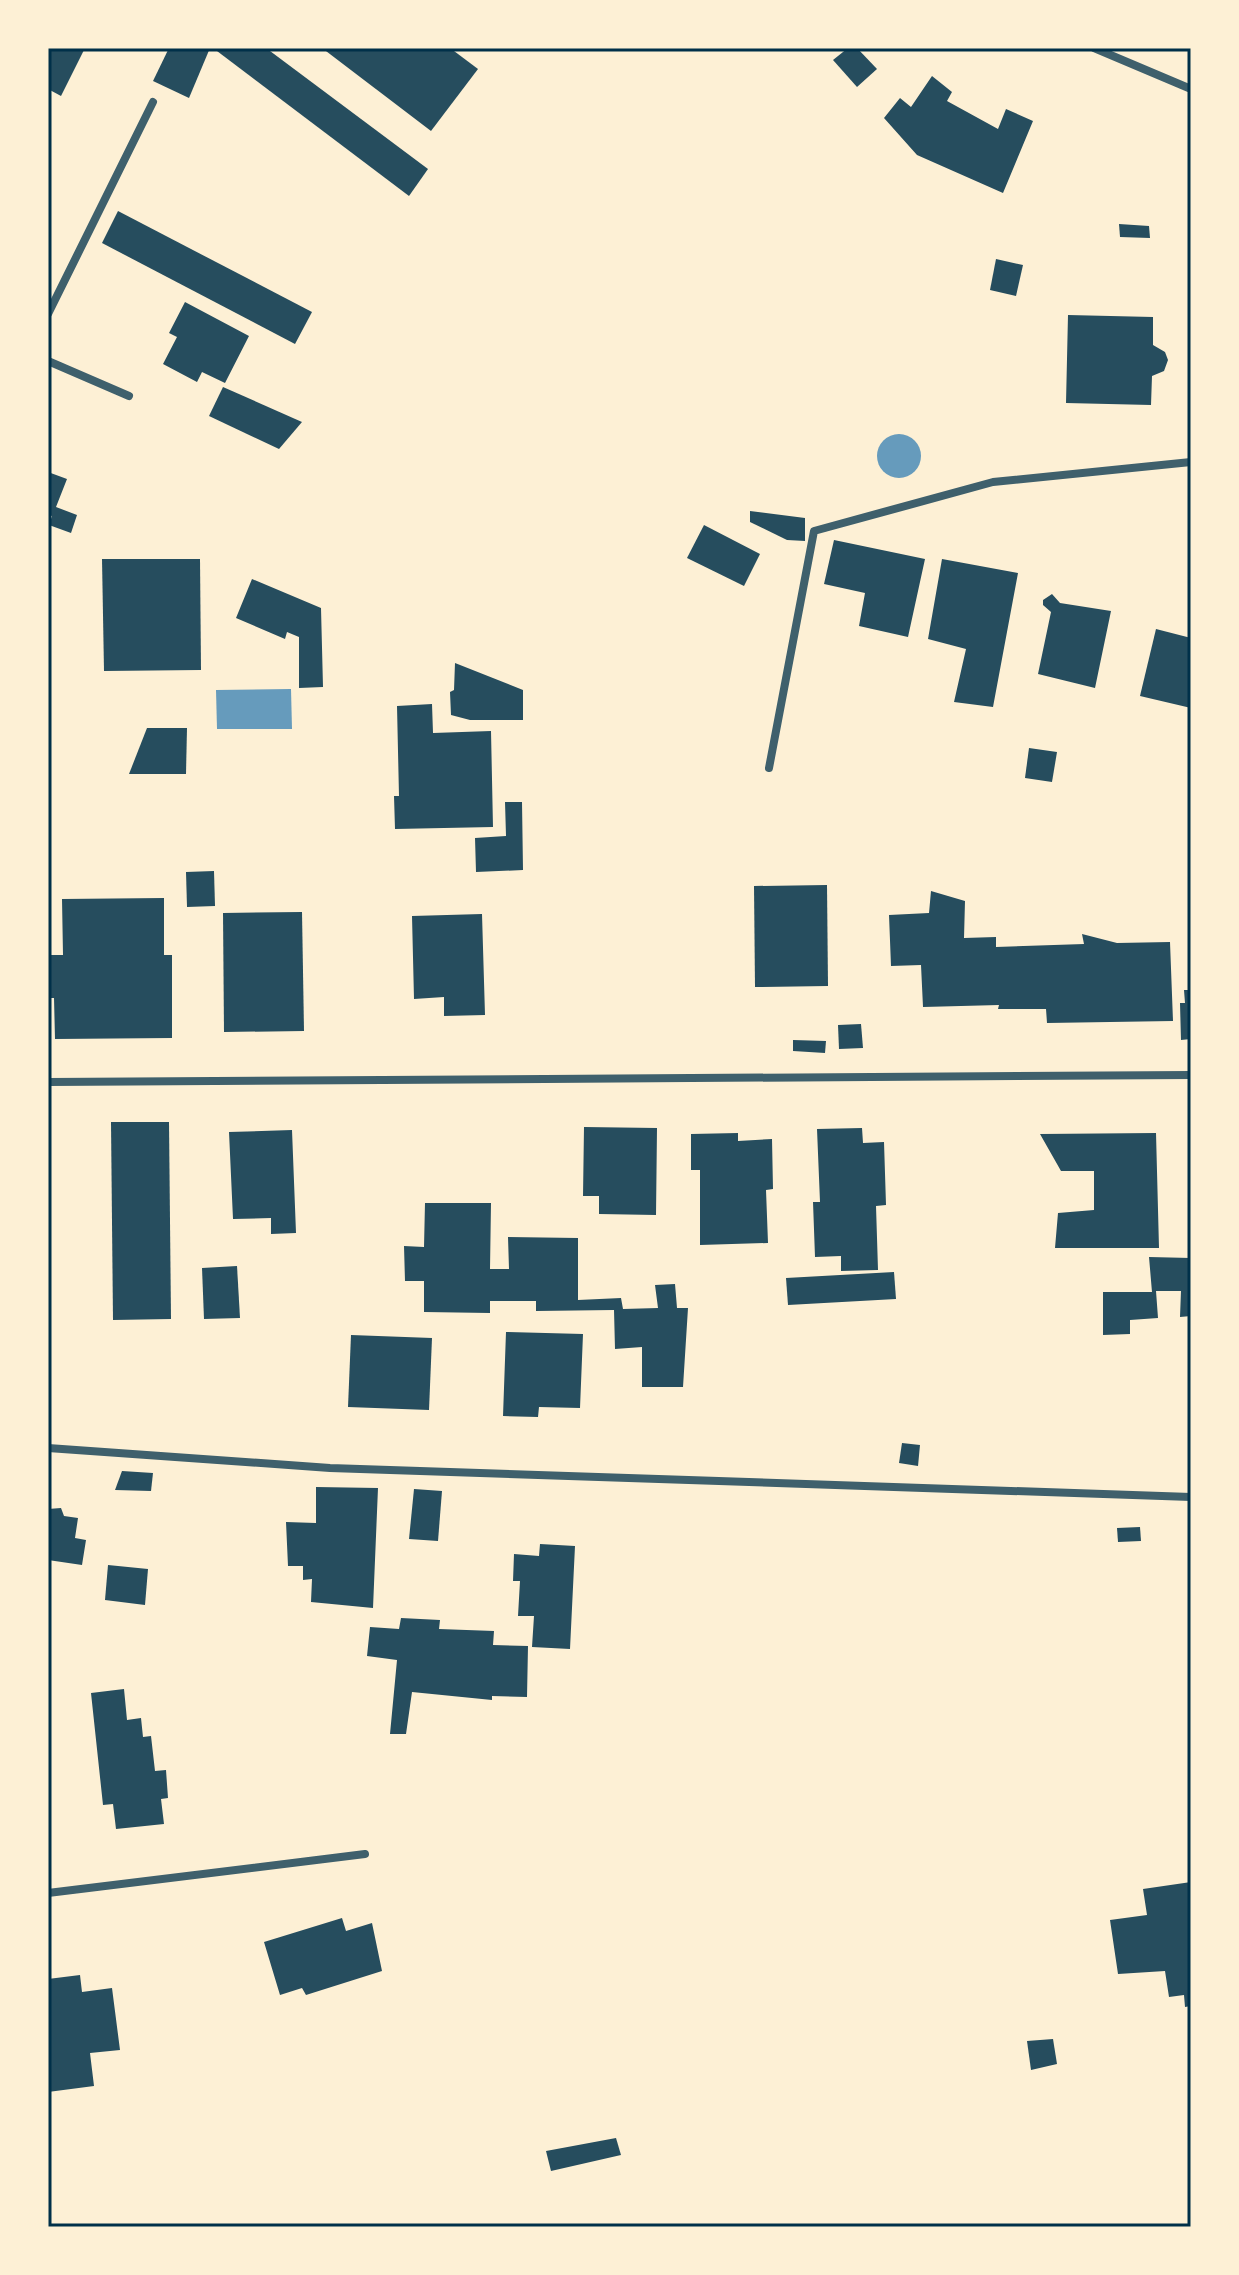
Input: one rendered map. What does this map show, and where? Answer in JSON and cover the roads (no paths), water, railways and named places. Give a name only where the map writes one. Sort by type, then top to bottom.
[{"type":"street","points":[[1094,48],[1191,89]]},
{"type":"street","points":[[48,314],[153,102]]},
{"type":"street","points":[[48,361],[129,396]]},
{"type":"street","points":[[769,768],[814,531],[993,482],[1191,462]]},
{"type":"street","points":[[48,1082],[1191,1075]]},
{"type":"street","points":[[48,1448],[330,1468],[1191,1497]]},
{"type":"street","points":[[48,1893],[365,1854]]},
{"type":"water","points":[[899,434],[915,440],[921,456],[915,472],[899,478],[883,472],[877,456],[883,440]]},
{"type":"water","points":[[291,689],[292,729],[217,729],[216,690]]}]
